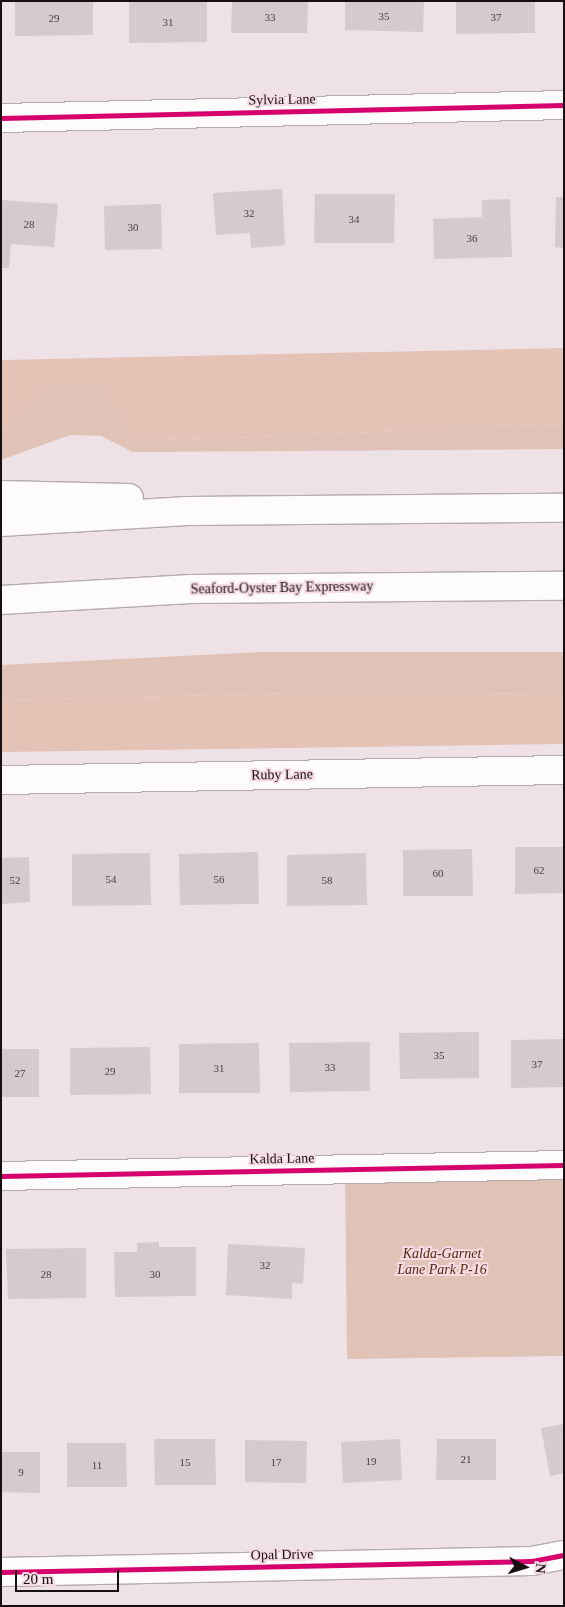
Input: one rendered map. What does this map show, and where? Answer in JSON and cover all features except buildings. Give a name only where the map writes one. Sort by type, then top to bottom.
[{"type":"main road","name":"Sylvia Lane","points":[[1,118],[564,105]]},
{"type":"main road","points":[[1,495],[450,508]]},
{"type":"main road","points":[[1,522],[188,511],[564,508]]},
{"type":"main road","name":"Seaford-Oyster Bay Expressway","points":[[1,600],[191,588],[564,586]]},
{"type":"main road","name":"Ruby Lane","points":[[1,780],[564,770]]},
{"type":"main road","name":"Kalda Lane","points":[[1,1176],[564,1165]]},
{"type":"main road","name":"Opal Drive","points":[[1,1572],[532,1561],[564,1555]]},
{"type":"green space","points":[[52,383],[98,383],[133,438],[188,440],[564,424],[564,449],[133,452],[101,436],[70,435],[1,460],[1,428],[6,427]]},
{"type":"green space","points":[[263,652],[564,652],[564,694],[336,692],[1,700],[1,665]]},
{"type":"green space","name":"Kalda-Garnet Lane Park P-16","points":[[564,1165],[564,1356],[347,1359],[345,1169]]},
{"type":"shaded area","points":[[564,348],[564,424],[188,440],[133,438],[97,383],[52,383],[6,427],[1,428],[1,360]]},
{"type":"shaded area","points":[[336,692],[564,694],[564,744],[1,752],[1,700]]},
{"type":"cycle path","points":[[1,118],[564,105]]},
{"type":"cycle path","points":[[1,1176],[564,1165]]},
{"type":"cycle path","points":[[1,1572],[532,1561],[564,1555]]}]
